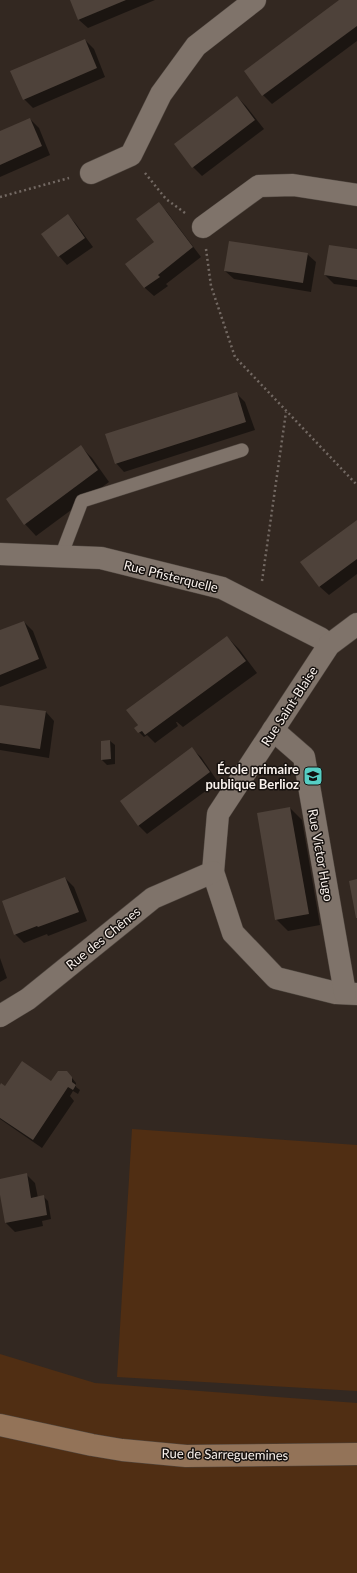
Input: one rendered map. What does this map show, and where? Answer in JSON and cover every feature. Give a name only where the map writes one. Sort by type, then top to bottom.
[{"type":"main road","name":"Rue de Sarreguemines","points":[[0,1425],[122,1450],[186,1456],[357,1454]]},
{"type":"street","points":[[91,173],[131,155],[161,94],[196,46],[255,0]]},
{"type":"street","points":[[203,227],[259,186],[294,185],[357,195]]},
{"type":"street","name":"Rue Pfisterquelle","points":[[0,554],[101,558],[222,588],[320,638],[329,645]]},
{"type":"street","name":"Rue Saint-Blaise","points":[[351,994],[336,993],[276,978],[233,933],[213,872],[218,814],[329,645],[357,624]]},
{"type":"street","name":"Rue Victor Hugo","points":[[273,730],[304,757],[351,994]]},
{"type":"street","name":"Rue des Chênes","points":[[0,1016],[28,999],[153,898],[213,872]]},
{"type":"lane","points":[[61,556],[82,501],[242,450]]},
{"type":"path","points":[[131,155],[166,199]]},
{"type":"path","points":[[0,197],[91,173]]},
{"type":"path","points":[[203,227],[211,286],[235,357],[357,485]]},
{"type":"path","points":[[258,607],[286,411]]},
{"type":"shaded area","points":[[132,1129],[357,1145],[357,1391],[117,1377]]},
{"type":"shaded area","points":[[0,1354],[95,1383],[357,1403],[357,1573],[0,1573]]},
{"type":"building","points":[[70,0],[126,0],[78,20]]},
{"type":"building","points":[[339,0],[357,0],[357,26],[262,96],[244,71]]},
{"type":"building","points":[[85,39],[97,68],[23,100],[10,71]]},
{"type":"building","points":[[237,96],[255,120],[192,168],[174,144]]},
{"type":"building","points":[[30,118],[42,146],[0,165],[0,131]]},
{"type":"building","points":[[159,202],[193,247],[158,275],[160,277],[144,288],[125,264],[154,242],[136,219]]},
{"type":"building","points":[[68,214],[85,238],[58,257],[41,234]]},
{"type":"building","points":[[229,241],[308,253],[303,283],[224,271]]},
{"type":"building","points":[[329,245],[357,249],[357,280],[324,275]]},
{"type":"building","points":[[237,392],[246,422],[115,464],[105,434]]},
{"type":"building","points":[[81,445],[98,470],[24,525],[6,499]]},
{"type":"building","points":[[357,520],[357,559],[319,587],[300,562]]},
{"type":"building","points":[[24,621],[39,659],[0,675],[0,630]]},
{"type":"building","points":[[227,636],[246,661],[145,735],[142,731],[138,733],[134,728],[138,725],[126,710]]},
{"type":"building","points":[[0,705],[46,711],[40,749],[0,743]]},
{"type":"building","points":[[110,740],[111,759],[101,760],[101,741]]},
{"type":"building","points":[[192,747],[210,772],[138,826],[120,801]]},
{"type":"building","points":[[290,807],[309,914],[275,920],[257,813]]},
{"type":"building","points":[[65,877],[79,912],[14,935],[2,901]]},
{"type":"building","points":[[357,879],[357,918],[356,918],[349,881]]},
{"type":"building","points":[[22,1061],[51,1081],[58,1071],[67,1071],[72,1077],[72,1082],[76,1085],[73,1090],[68,1087],[33,1140],[0,1118],[0,1085],[1,1083],[5,1086]]},
{"type":"building","points":[[27,1173],[31,1198],[44,1195],[47,1215],[5,1223],[0,1195],[0,1179]]},
{"type":"place","name":"École primaire publique Berlioz","points":[[313,776]]}]
